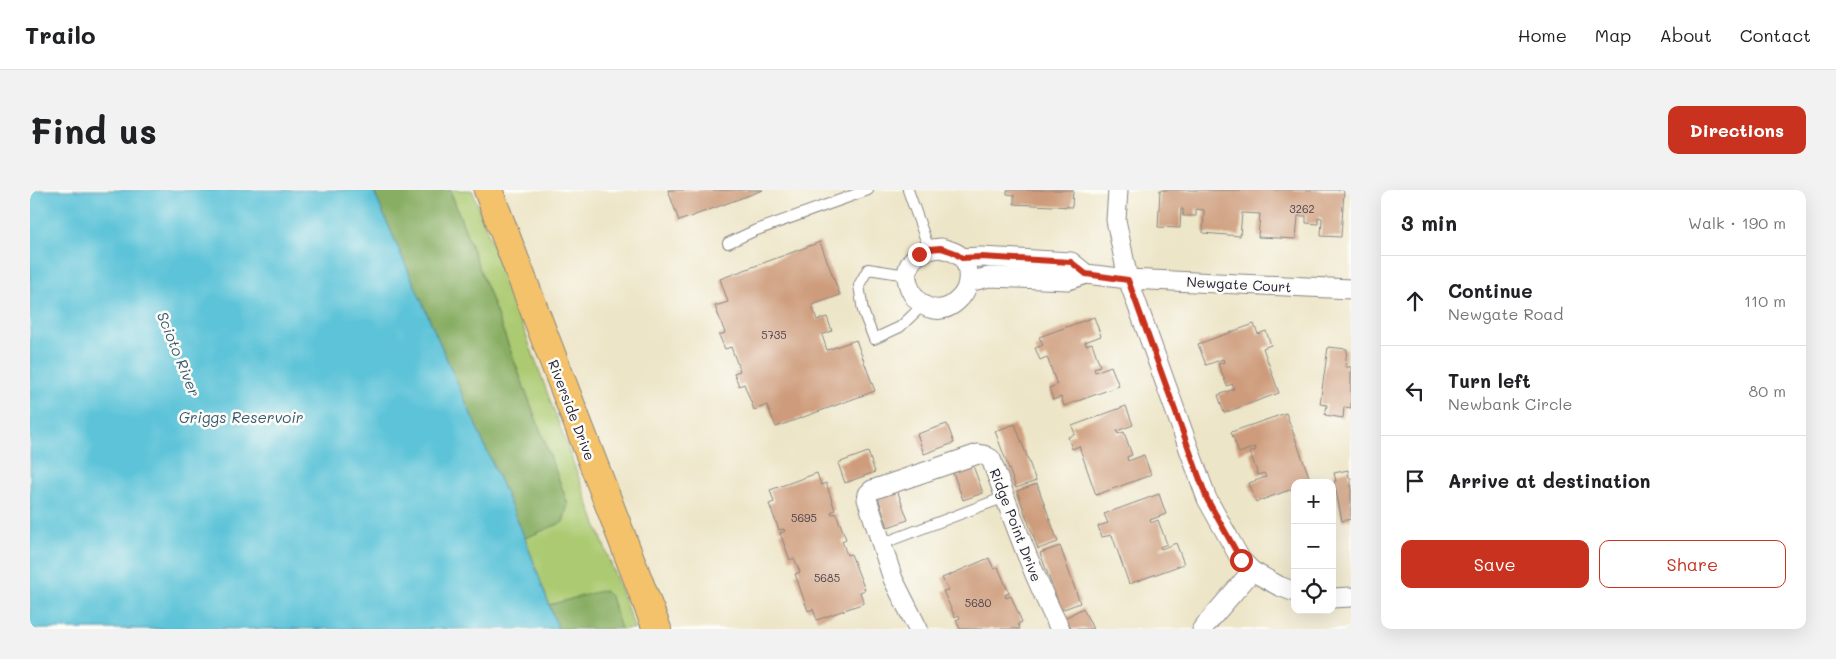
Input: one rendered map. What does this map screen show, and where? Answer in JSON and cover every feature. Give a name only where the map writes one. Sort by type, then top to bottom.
[{"type":"main road","name":"Riverside Drive","points":[[488,190],[657,629]]},
{"type":"street","points":[[1118,190],[1116,220],[1128,280],[1207,499],[1241,560],[1252,571],[1291,590]]},
{"type":"street","points":[[941,248],[953,252],[962,258],[967,270],[968,282],[964,293],[957,302],[946,308],[934,309],[923,305],[914,297],[908,287],[907,275],[911,263],[919,254],[929,249],[941,248]]},
{"type":"street","points":[[962,258],[981,257],[1071,262],[1086,274]]},
{"type":"street","points":[[968,282],[989,277],[1068,280],[1086,274]]},
{"type":"street","name":"Newgate Court","points":[[1086,274],[1128,280],[1351,289]]},
{"type":"street","name":"Ridge Point Drive","points":[[881,544],[867,499],[868,494],[872,490],[978,454],[984,455],[991,459],[1044,599],[1060,629]]},
{"type":"street","points":[[881,544],[893,579],[918,629]]},
{"type":"street","points":[[1202,629],[1252,571]]},
{"type":"street","points":[[1336,598],[1351,597]]},
{"type":"lane","points":[[728,242],[868,190]]},
{"type":"lane","points":[[908,190],[929,249]]},
{"type":"lane","points":[[907,275],[868,269],[859,285],[862,311],[874,339],[900,327],[923,305]]},
{"type":"lane","points":[[881,544],[1005,497]]},
{"type":"green space","points":[[373,190],[450,190],[568,504],[563,522],[525,538]]},
{"type":"green space","points":[[450,190],[472,190],[635,629],[621,629],[611,597],[604,591],[549,605],[525,538],[563,522],[568,504]]},
{"type":"green space","points":[[604,590],[611,597],[621,629],[558,629],[549,605]]},
{"type":"water","name":"Griggs Reservoir","points":[[30,190],[373,190],[525,538],[558,629],[30,629]]},
{"type":"building","points":[[668,190],[763,190],[679,221]]},
{"type":"building","points":[[1007,190],[1073,190],[1072,207],[1014,204],[1014,195],[1007,194]]},
{"type":"building","points":[[1160,190],[1344,190],[1341,237],[1321,236],[1322,218],[1318,217],[1318,224],[1306,223],[1306,216],[1298,216],[1296,239],[1258,237],[1260,214],[1242,213],[1240,236],[1203,233],[1204,210],[1196,209],[1196,216],[1183,216],[1183,209],[1181,209],[1180,228],[1158,227]]},
{"type":"building","points":[[820,242],[840,295],[812,305],[817,320],[827,317],[832,331],[822,335],[827,350],[856,340],[875,391],[776,427],[767,405],[754,410],[744,384],[739,386],[734,373],[740,371],[731,347],[725,349],[719,335],[725,333],[715,306],[728,302],[720,279]]},
{"type":"building","points":[[1094,317],[1101,336],[1085,342],[1086,345],[1092,343],[1100,366],[1094,368],[1095,372],[1111,366],[1119,386],[1064,406],[1061,397],[1053,400],[1049,388],[1057,385],[1047,357],[1040,360],[1035,348],[1043,345],[1039,337]]},
{"type":"building","points":[[1254,324],[1258,334],[1266,331],[1271,345],[1263,348],[1279,393],[1224,413],[1218,395],[1234,389],[1232,384],[1227,386],[1218,364],[1224,362],[1223,359],[1206,365],[1198,344]]},
{"type":"building","points":[[1328,347],[1347,349],[1345,367],[1351,367],[1351,408],[1344,407],[1343,418],[1325,415],[1327,405],[1320,404]]},
{"type":"building","points":[[1126,406],[1133,425],[1117,431],[1118,434],[1124,432],[1132,455],[1127,457],[1128,461],[1144,455],[1151,475],[1096,495],[1079,446],[1072,449],[1068,437],[1075,434],[1072,426]]},
{"type":"building","points":[[1286,413],[1310,479],[1291,479],[1291,489],[1256,502],[1249,483],[1266,477],[1264,473],[1258,475],[1250,452],[1256,450],[1255,447],[1239,453],[1231,432]]},
{"type":"building","points":[[947,424],[954,443],[924,454],[917,434]]},
{"type":"building","points":[[1015,424],[1036,481],[1016,488],[995,431]]},
{"type":"building","points":[[868,452],[875,472],[845,483],[838,463]]},
{"type":"building","points":[[972,463],[983,493],[963,500],[952,470]]},
{"type":"building","points":[[1348,470],[1349,478],[1351,478],[1351,519],[1342,521],[1334,473]]},
{"type":"building","points":[[817,473],[821,485],[826,483],[835,510],[831,512],[832,514],[836,513],[846,539],[842,541],[847,555],[851,554],[865,590],[860,592],[864,603],[817,620],[813,609],[808,611],[795,574],[800,572],[794,558],[790,560],[780,533],[785,531],[784,529],[779,530],[769,504],[774,502],[770,490]]},
{"type":"building","points":[[1037,484],[1058,542],[1038,549],[1017,491]]},
{"type":"building","points":[[897,490],[908,520],[888,527],[878,497]]},
{"type":"building","points":[[1159,494],[1166,514],[1150,520],[1151,523],[1158,520],[1167,544],[1160,547],[1161,549],[1176,543],[1184,564],[1129,584],[1112,535],[1102,537],[1098,526],[1108,523],[1104,514]]},
{"type":"building","points":[[1060,546],[1080,603],[1061,610],[1040,553]]},
{"type":"building","points":[[989,558],[994,569],[998,567],[1009,593],[1005,595],[1006,598],[1011,596],[1022,622],[1018,624],[1020,629],[960,629],[956,620],[960,618],[959,615],[955,617],[943,591],[948,590],[942,578]]},
{"type":"building","points":[[1083,608],[1093,629],[1071,629],[1065,618]]},
{"type":"route","points":[[919,254],[929,249],[941,248],[953,252],[962,258],[981,257],[1071,262],[1086,274],[1128,280],[1207,499],[1241,560]]},
{"type":"water label","name":"Scioto River","points":[[179,354]]}]
